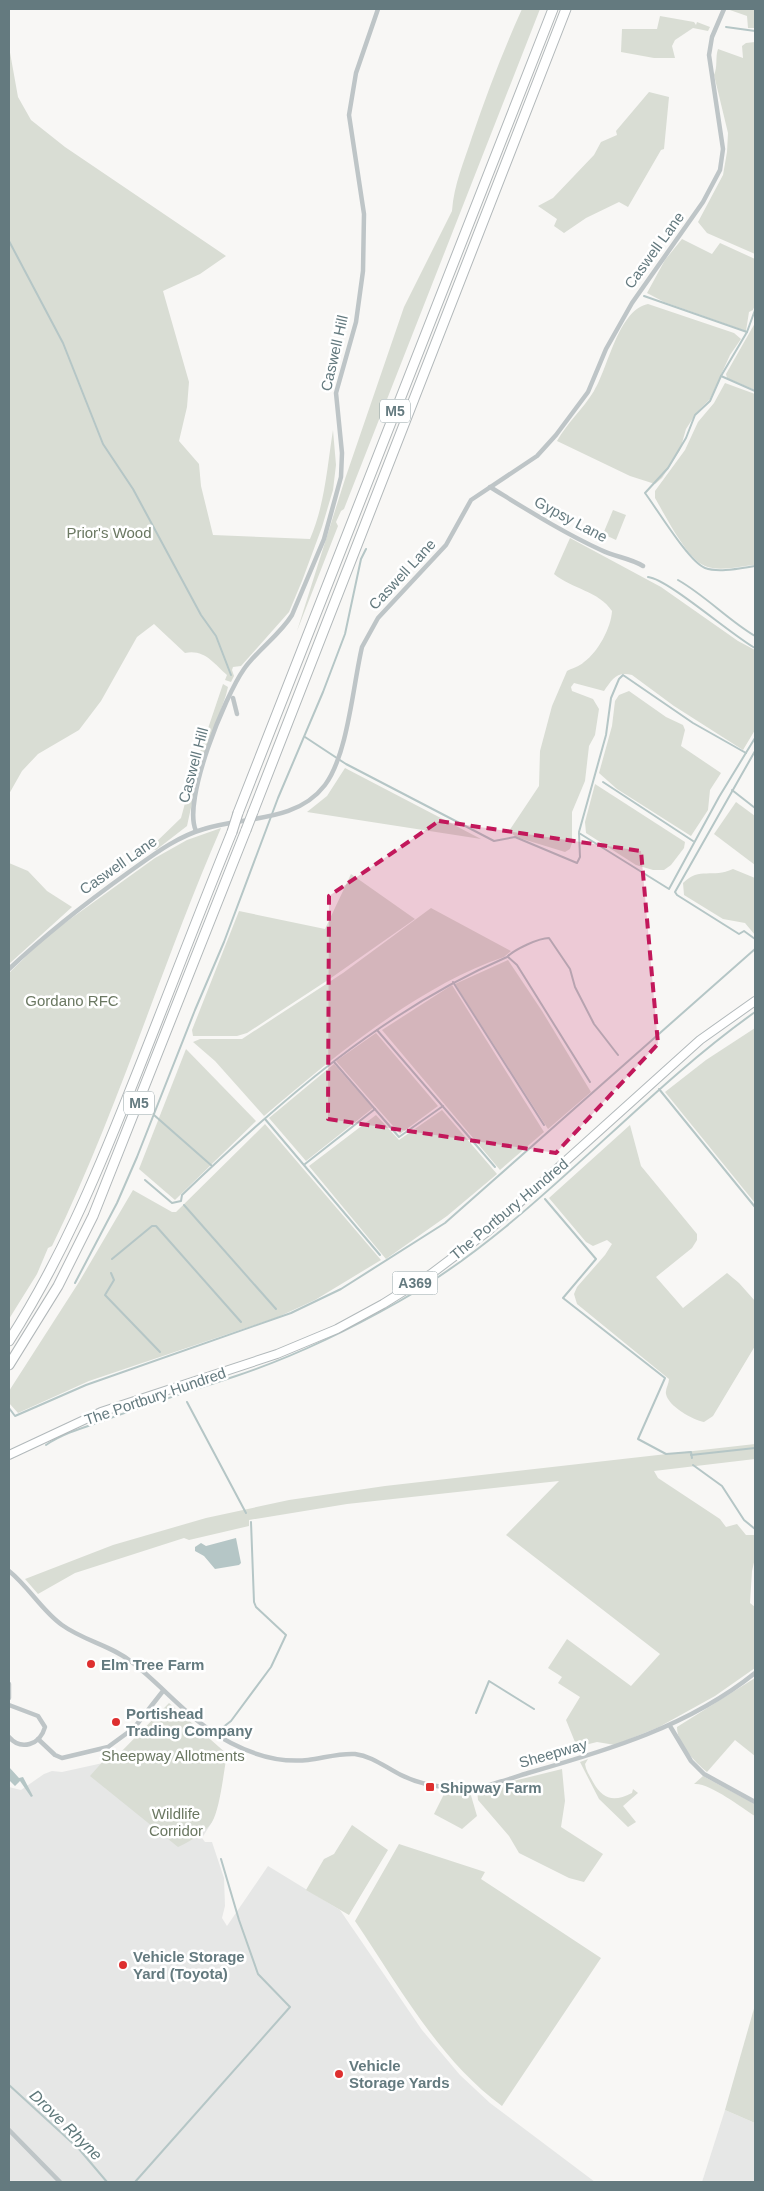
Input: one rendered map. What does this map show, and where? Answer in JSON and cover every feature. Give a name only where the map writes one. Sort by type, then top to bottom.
[{"type":"highway","name":"M5","points":[[9,1341],[50,1272],[77,1219],[148,1046],[553,9]]},
{"type":"highway","name":"M5","points":[[9,1365],[58,1286],[93,1216],[246,830],[566,9]]},
{"type":"main road","name":"The Portbury Hundred","points":[[9,1455],[101,1412],[277,1354],[337,1329],[383,1304],[431,1274],[488,1231],[700,1040],[755,1001]]},
{"type":"street","name":"Caswell Hill","points":[[196,831],[193,812],[201,773],[224,706],[245,668],[272,640],[292,615],[324,539],[336,496],[342,453],[336,393],[356,322],[363,271],[364,214],[349,115],[356,73],[378,9]]},
{"type":"street","name":"Caswell Lane","points":[[9,969],[40,939],[84,904],[177,839],[196,831],[258,820],[286,812],[302,805],[320,790],[333,771],[340,753],[356,673],[367,634],[378,618],[446,545],[471,500],[542,452],[593,384],[606,348],[632,303],[696,213],[716,178],[722,160],[723,137],[709,55],[712,37],[724,9]]},
{"type":"street","name":"Gypsy Lane","points":[[490,487],[558,529],[602,551],[624,559],[633,560],[643,566]]},
{"type":"street","points":[[224,706],[237,711],[233,698]]},
{"type":"street","name":"Sheepway","points":[[9,1572],[19,1580],[60,1624],[79,1636],[133,1662],[163,1691],[211,1732],[267,1758],[287,1761],[343,1754],[360,1755],[370,1758],[403,1776],[425,1783],[456,1789],[498,1782],[619,1746],[670,1726],[727,1693],[755,1673]]},
{"type":"street","points":[[9,1684],[9,1698]]},
{"type":"street","points":[[38,1739],[62,1758],[108,1747],[134,1728],[163,1691]]},
{"type":"street","points":[[9,1705],[41,1718],[45,1727],[38,1739],[23,1745],[16,1743],[9,1737]]},
{"type":"street","points":[[670,1726],[691,1761],[704,1774],[755,1802]]},
{"type":"street","points":[[9,2130],[60,2182]]},
{"type":"highlighted area","points":[[439,821],[641,851],[658,1044],[556,1153],[328,1119],[329,896]]},
{"type":"shaded area","points":[[236,1538],[241,1563],[239,1565],[215,1569],[204,1556],[195,1551],[195,1547],[201,1543],[206,1546]]},
{"type":"shaded area","points":[[112,1761],[212,1822],[202,1838],[205,1842],[212,1842],[224,1878],[225,1906],[222,1918],[227,1926],[268,1866],[340,1910],[422,2030],[460,2075],[490,2103],[595,2182],[9,2182],[9,1787],[21,1790],[44,1774],[52,1771],[62,1772]]},
{"type":"shaded area","points":[[9,1767],[19,1778],[23,1777],[33,1796],[31,1797],[20,1781],[15,1786],[9,1780]]},
{"type":"shaded area","points":[[725,2110],[755,2123],[755,2182],[702,2182]]},
{"type":"green space","points":[[522,9],[540,9],[344,509],[341,511],[336,522],[338,526],[297,631],[345,479],[404,307],[452,211],[457,182],[489,88]]},
{"type":"green space","points":[[727,9],[755,9],[755,28],[748,28],[747,16]]},
{"type":"green space","points":[[660,16],[694,22],[696,25],[697,22],[710,27],[708,31],[693,28],[675,40],[672,46],[675,58],[654,58],[621,52],[622,29],[657,29]]},
{"type":"green space","points":[[755,42],[755,254],[707,233],[698,222],[723,175],[727,152],[728,133],[714,75],[718,49],[743,58],[742,46],[746,43]]},
{"type":"green space","name":"Prior's Wood","points":[[9,47],[18,97],[31,120],[65,147],[226,256],[200,274],[163,291],[189,382],[187,407],[179,441],[199,464],[201,486],[213,535],[310,539],[322,499],[333,430],[336,465],[333,490],[322,527],[289,612],[241,666],[233,667],[234,676],[231,682],[225,680],[227,675],[209,658],[198,653],[185,653],[154,624],[137,637],[101,701],[79,730],[38,754],[22,771],[9,794]]},
{"type":"green space","points":[[649,92],[669,97],[664,149],[661,150],[628,207],[619,202],[586,218],[564,233],[554,226],[557,219],[538,206],[553,198],[594,155],[601,142],[617,135],[616,131]]},
{"type":"green space","points":[[682,239],[712,254],[720,243],[755,259],[755,305],[753,310],[749,312],[746,331],[664,302],[647,293],[665,260]]},
{"type":"green space","points":[[648,304],[734,333],[741,339],[730,355],[710,399],[697,412],[686,429],[680,450],[662,478],[655,484],[630,476],[557,441],[594,391],[621,328],[638,309]]},
{"type":"green space","points":[[755,323],[755,390],[727,378],[726,374]]},
{"type":"green space","points":[[725,383],[755,394],[755,565],[717,569],[705,566],[691,555],[677,536],[655,498],[655,491],[685,450],[698,422],[714,403]]},
{"type":"green space","points":[[613,510],[626,515],[616,540],[603,534]]},
{"type":"green space","points":[[570,538],[661,587],[738,641],[755,650],[755,730],[743,750],[674,706],[632,675],[618,675],[604,691],[574,683],[571,687],[572,691],[593,699],[599,709],[595,735],[589,746],[585,781],[572,812],[572,843],[570,849],[565,852],[516,837],[509,831],[539,786],[540,751],[552,706],[567,671],[582,664],[599,646],[611,618],[612,611],[607,604],[593,594],[554,574]]},
{"type":"green space","points":[[223,684],[228,687],[226,695],[197,780],[187,826],[156,850],[150,848],[181,818],[194,770]]},
{"type":"green space","points":[[629,691],[666,717],[683,725],[685,730],[681,746],[721,773],[710,790],[708,810],[691,836],[617,789],[599,773],[612,726],[615,701],[619,695]]},
{"type":"green space","points":[[345,768],[481,839],[307,812],[327,796]]},
{"type":"green space","points":[[595,784],[685,842],[684,848],[671,865],[664,870],[653,870],[636,865],[586,833],[585,822]]},
{"type":"green space","points":[[736,802],[755,816],[755,865],[714,834]]},
{"type":"green space","name":"Gordano RFC","points":[[221,828],[199,880],[119,1091],[76,1195],[52,1246],[48,1248],[37,1274],[9,1319],[9,973],[48,935],[155,858],[187,840]]},
{"type":"green space","points":[[9,863],[28,871],[47,891],[72,907],[9,964]]},
{"type":"green space","points":[[733,869],[755,878],[755,935],[745,923],[723,919],[684,895],[683,883],[689,878],[695,875],[726,872]]},
{"type":"green space","points":[[351,874],[415,919],[331,978],[247,1033],[237,1036],[193,1036],[192,1030],[239,911],[325,929]]},
{"type":"green space","points":[[431,908],[511,951],[504,957],[440,986],[408,1005],[347,1048],[264,1116],[215,1061],[193,1042],[200,1039],[242,1039],[343,973]]},
{"type":"green space","points":[[508,960],[542,1011],[591,1092],[548,1129],[455,984]]},
{"type":"green space","points":[[452,985],[544,1132],[500,1170],[382,1030]]},
{"type":"green space","points":[[755,1028],[755,1203],[665,1092],[706,1060]]},
{"type":"green space","points":[[376,1033],[438,1106],[400,1134],[336,1061]]},
{"type":"green space","points":[[186,1049],[256,1121],[175,1200],[139,1169]]},
{"type":"green space","points":[[334,1064],[373,1108],[306,1161],[269,1118]]},
{"type":"green space","points":[[442,1110],[497,1174],[447,1216],[386,1259],[309,1166],[376,1115],[399,1140]]},
{"type":"green space","points":[[265,1124],[381,1260],[315,1300],[278,1317],[89,1381],[18,1413],[9,1403],[9,1391],[79,1282],[133,1190],[172,1212],[176,1212]]},
{"type":"green space","points":[[630,1125],[641,1166],[697,1234],[697,1240],[692,1248],[656,1277],[683,1308],[727,1273],[755,1301],[755,1346],[713,1416],[704,1422],[676,1408],[666,1394],[669,1379],[577,1304],[574,1294],[577,1287],[605,1255],[612,1244],[607,1240],[593,1246],[586,1242],[549,1198]]},
{"type":"green space","points":[[755,1444],[755,1459],[654,1471],[658,1478],[720,1519],[726,1527],[737,1524],[746,1535],[754,1535],[755,1558],[752,1571],[750,1603],[755,1607],[755,1668],[715,1696],[659,1727],[615,1745],[597,1742],[577,1747],[566,1720],[580,1697],[558,1683],[562,1677],[548,1668],[567,1639],[631,1686],[660,1654],[506,1535],[559,1481],[347,1504],[249,1520],[249,1526],[189,1540],[184,1538],[75,1573],[38,1594],[25,1579],[113,1545],[206,1518],[289,1500],[385,1486]]},
{"type":"green space","points":[[755,1678],[755,1756],[735,1740],[707,1772],[692,1758],[683,1746],[677,1727]]},
{"type":"green space","name":"Sheepway Allotments","points":[[169,1703],[227,1754],[219,1799],[212,1822],[192,1840],[178,1847],[90,1776],[105,1759],[116,1757]]},
{"type":"green space","points":[[588,1759],[585,1764],[587,1771],[597,1788],[605,1796],[620,1798],[632,1793],[633,1789],[638,1793],[623,1806],[636,1822],[628,1827],[599,1799],[580,1762]]},
{"type":"green space","points":[[562,1769],[565,1801],[561,1827],[603,1854],[584,1882],[569,1878],[519,1853],[509,1836],[478,1800],[477,1790]]},
{"type":"green space","points":[[703,1776],[755,1805],[755,1816],[716,1791],[700,1784],[694,1784]]},
{"type":"green space","points":[[446,1790],[470,1792],[477,1816],[462,1829],[434,1814]]},
{"type":"green space","points":[[352,1825],[388,1850],[349,1915],[306,1890],[324,1859],[334,1854]]},
{"type":"green space","points":[[399,1844],[485,1872],[481,1879],[601,1958],[502,2106],[479,2087],[439,2044],[404,1996],[355,1921]]},
{"type":"green space","points":[[755,2005],[755,2123],[725,2110]]},
{"type":"waterway","points":[[726,27],[755,31]]},
{"type":"waterway","points":[[9,241],[63,343],[103,444],[133,489],[201,615],[216,636],[231,675]]},
{"type":"waterway","points":[[644,296],[747,332]]},
{"type":"waterway","points":[[755,310],[747,332],[721,376],[710,401],[695,415],[686,438],[668,468],[645,493],[682,546],[698,564],[705,568],[717,570],[755,566]]},
{"type":"waterway","points":[[721,376],[755,391]]},
{"type":"waterway","points":[[75,1283],[117,1203],[224,942],[278,798],[323,692],[345,634],[361,559],[366,549]]},
{"type":"waterway","points":[[648,577],[670,587],[755,648]]},
{"type":"waterway","points":[[678,580],[755,636]]},
{"type":"waterway","points":[[579,832],[606,735],[611,698],[619,679],[623,675],[693,723],[746,753]]},
{"type":"waterway","points":[[305,737],[346,764],[494,841],[515,837],[577,863],[580,857],[579,833],[669,889],[719,797],[755,738]]},
{"type":"waterway","points":[[755,751],[675,892],[739,934],[744,931],[755,939]]},
{"type":"waterway","points":[[603,782],[693,841]]},
{"type":"waterway","points":[[732,790],[755,808]]},
{"type":"waterway","points":[[145,1180],[172,1203],[181,1201],[182,1195],[257,1126],[334,1061],[375,1031],[461,979],[507,957],[521,947],[539,940],[549,938],[570,969],[575,987],[594,1024],[618,1055]]},
{"type":"waterway","points":[[9,1408],[15,1416],[86,1385],[291,1313],[341,1289],[445,1223],[755,949]]},
{"type":"waterway","points":[[508,957],[517,965],[590,1082]]},
{"type":"waterway","points":[[453,982],[544,1125]]},
{"type":"waterway","points":[[46,1445],[79,1429],[236,1376],[299,1352],[398,1302],[447,1271],[493,1237],[537,1200],[665,1084],[755,1012]]},
{"type":"waterway","points":[[377,1030],[495,1167]]},
{"type":"waterway","points":[[334,1062],[399,1137],[443,1106]]},
{"type":"waterway","points":[[659,1089],[755,1207]]},
{"type":"waterway","points":[[305,1164],[375,1109]]},
{"type":"waterway","points":[[154,1115],[212,1166]]},
{"type":"waterway","points":[[265,1119],[380,1255]]},
{"type":"waterway","points":[[545,1199],[596,1259],[563,1298],[665,1378],[638,1439],[666,1454],[691,1452],[692,1458]]},
{"type":"waterway","points":[[184,1205],[276,1309]]},
{"type":"waterway","points":[[112,1259],[152,1226],[156,1226],[241,1322]]},
{"type":"waterway","points":[[111,1273],[114,1280],[105,1295],[160,1352]]},
{"type":"waterway","points":[[187,1402],[246,1513]]},
{"type":"waterway","points":[[691,1455],[755,1448]]},
{"type":"waterway","points":[[693,1465],[722,1486],[744,1520],[755,1529]]},
{"type":"waterway","points":[[222,1728],[231,1721],[271,1667],[286,1635],[256,1607],[254,1602],[251,1522]]},
{"type":"waterway","points":[[476,1713],[489,1681],[534,1709]]},
{"type":"waterway","points":[[135,2182],[290,2007],[258,1974],[239,1920],[221,1859]]},
{"type":"waterway","name":"Drove Rhyne","points":[[9,2085],[79,2149],[107,2182]]},
{"type":"place","name":"Elm Tree Farm","points":[[91,1664]]},
{"type":"place","name":"Portishead Trading Company","points":[[116,1722]]},
{"type":"place","name":"Shipway Farm","points":[[430,1787]]},
{"type":"place","name":"Vehicle Storage Yard (Toyota)","points":[[123,1965]]},
{"type":"place","name":"Vehicle Storage Yards","points":[[339,2074]]},
{"type":"park label","name":"Wildlife Corridor","points":[[176,1822]]}]
